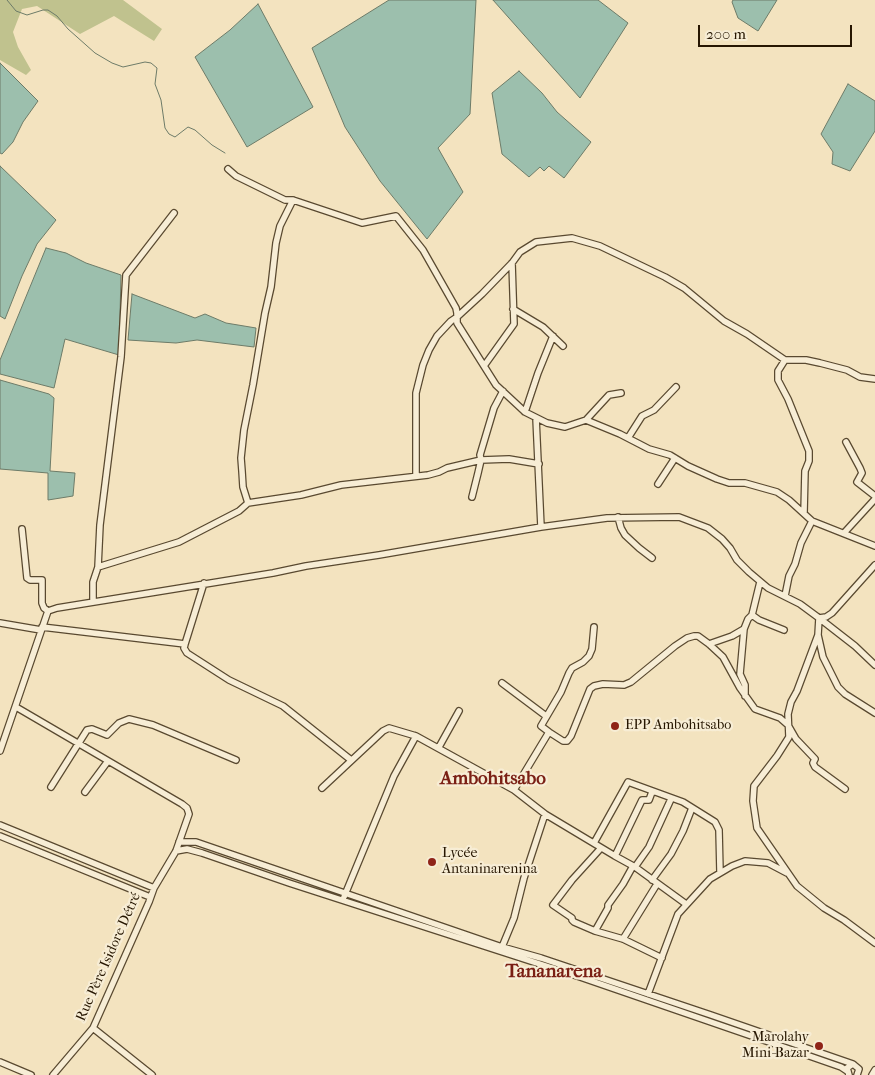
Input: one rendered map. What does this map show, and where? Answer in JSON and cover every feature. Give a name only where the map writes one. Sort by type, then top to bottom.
[{"type":"street","points":[[228,169],[236,176],[285,200],[293,200],[362,223],[396,216],[423,250],[456,308],[457,323],[496,385],[504,390],[525,412],[547,423],[565,427],[586,420],[609,395],[621,393]]},
{"type":"street","points":[[248,503],[243,487],[241,458],[244,430],[264,313],[271,287],[276,243],[280,226],[293,200]]},
{"type":"street","points":[[93,602],[93,582],[98,567],[100,525],[122,356],[126,275],[174,213]]},
{"type":"street","points":[[416,476],[416,392],[425,358],[433,343],[451,321],[512,263],[520,252],[536,242],[572,238],[600,246],[684,288],[724,321],[785,360],[806,360],[847,370],[860,377],[875,379]]},
{"type":"street","points":[[484,366],[514,324],[512,263]]},
{"type":"street","points":[[513,309],[543,327],[563,346]]},
{"type":"street","points":[[525,412],[553,336]]},
{"type":"street","points":[[785,360],[778,371],[778,380],[788,399],[809,451],[809,461],[805,471],[804,513]]},
{"type":"street","points":[[628,438],[642,416],[654,410],[676,387]]},
{"type":"street","points":[[472,497],[481,460],[480,454],[494,408],[504,390]]},
{"type":"street","points":[[536,418],[541,527]]},
{"type":"street","points":[[586,420],[628,438],[649,450],[670,455],[696,470],[729,483],[745,484],[777,492],[812,521],[875,546]]},
{"type":"street","points":[[844,533],[875,497],[857,482],[862,474],[846,442]]},
{"type":"street","points":[[658,484],[675,458]]},
{"type":"street","points":[[98,567],[179,542],[239,511],[248,503],[341,485],[428,475],[447,468],[481,460],[509,459],[539,464]]},
{"type":"street","points":[[0,751],[48,611],[541,527],[618,518],[679,517],[708,528],[722,539],[737,560],[760,582],[800,604],[820,618],[875,665]]},
{"type":"street","points":[[618,518],[625,535],[652,558]]},
{"type":"street","points":[[785,596],[789,576],[795,564],[801,543],[812,521]]},
{"type":"street","points":[[22,529],[27,578],[30,580],[42,580],[42,603],[48,611]]},
{"type":"street","points":[[820,618],[832,613],[875,565]]},
{"type":"street","points":[[746,696],[745,685],[740,674],[744,629],[752,615],[760,582]]},
{"type":"street","points":[[204,584],[184,648],[187,653],[229,680],[283,706],[351,760]]},
{"type":"street","points":[[752,615],[759,620],[784,630]]},
{"type":"street","points":[[820,618],[818,635],[791,702],[788,714],[789,737],[785,746],[754,786],[753,800],[757,828],[797,886],[875,943]]},
{"type":"street","points":[[0,623],[185,644]]},
{"type":"street","points":[[594,627],[593,643],[589,656],[572,668],[561,692],[541,726],[549,732],[563,741],[567,741],[590,689],[594,686],[608,684],[624,685],[631,682],[675,646],[687,638],[698,636],[723,657],[755,709],[780,718],[788,725],[796,739],[814,759],[815,767],[845,789]]},
{"type":"street","points":[[709,644],[732,636],[744,629]]},
{"type":"street","points":[[818,635],[823,657],[838,687],[875,714]]},
{"type":"street","points":[[502,683],[546,716]]},
{"type":"street","points":[[16,707],[108,761],[85,792]]},
{"type":"street","points":[[439,747],[459,712]]},
{"type":"street","points":[[51,787],[78,743],[90,729],[107,735],[119,723],[129,719],[153,724],[236,760]]},
{"type":"street","points":[[322,788],[383,731],[389,728],[416,736],[514,790],[545,814],[634,866],[686,904]]},
{"type":"street","points":[[514,790],[530,760],[549,732]]},
{"type":"street","points":[[343,901],[394,776],[416,736]]},
{"type":"street","name":"Rue Père Isidore Détré","points":[[52,1075],[93,1028],[150,896],[176,851],[189,814],[187,808],[182,804],[108,761]]},
{"type":"street","points":[[594,843],[628,782],[683,802],[715,822],[719,830],[720,872]]},
{"type":"street","points":[[616,856],[642,800],[649,800],[652,792]]},
{"type":"street","points":[[595,931],[608,905],[649,847],[671,799]]},
{"type":"street","points":[[623,939],[671,854],[692,808]]},
{"type":"street","points":[[498,947],[514,918],[524,878],[545,814]]},
{"type":"street","points":[[0,825],[154,888]]},
{"type":"street","points":[[0,836],[150,896]]},
{"type":"street","points":[[179,842],[196,842],[292,874],[444,930]]},
{"type":"street","points":[[601,848],[572,880],[553,905],[572,918],[574,922],[595,931],[623,939],[662,958]]},
{"type":"street","points":[[176,851],[187,849],[343,901],[541,958],[581,974],[724,1023]]},
{"type":"street","points":[[648,994],[678,914],[710,879],[720,872],[745,861],[768,863],[788,874]]},
{"type":"street","points":[[289,883],[292,874]]},
{"type":"street","points":[[638,994],[648,994],[841,1067],[847,1073]]},
{"type":"street","points":[[93,1028],[152,1075]]},
{"type":"street","points":[[753,1034],[856,1066],[866,1075]]},
{"type":"street","points":[[0,1062],[31,1075]]},
{"type":"street","points":[[847,1073],[848,1066],[856,1066]]},
{"type":"street","points":[[856,1066],[859,1072],[857,1075]]},
{"type":"street","points":[[872,1075],[875,1070]]},
{"type":"green space","points":[[0,0],[123,0],[162,29],[154,41],[114,16],[80,34],[37,6],[22,9],[13,32],[18,47],[31,70],[26,75],[0,60]]},
{"type":"shaded area","points":[[389,0],[476,0],[470,114],[438,148],[463,192],[427,239],[380,181],[345,127],[312,48]]},
{"type":"shaded area","points":[[493,0],[598,0],[628,23],[580,98]]},
{"type":"shaded area","points":[[733,0],[777,0],[758,31],[738,18]]},
{"type":"shaded area","points":[[258,4],[313,107],[247,147],[195,57],[230,30]]},
{"type":"shaded area","points":[[0,63],[38,101],[23,122],[13,142],[2,154],[0,153]]},
{"type":"shaded area","points":[[519,71],[542,93],[557,112],[591,142],[564,178],[549,166],[544,171],[540,167],[529,177],[502,154],[492,93]]},
{"type":"shaded area","points":[[848,84],[875,101],[875,131],[850,171],[832,164],[833,152],[821,134]]},
{"type":"shaded area","points":[[0,166],[56,220],[37,244],[5,319],[0,316]]},
{"type":"shaded area","points":[[46,248],[66,253],[86,263],[121,275],[119,355],[65,339],[54,388],[0,374],[0,360]]},
{"type":"shaded area","points":[[132,294],[195,318],[205,314],[226,323],[256,328],[254,347],[197,340],[176,343],[128,340]]},
{"type":"shaded area","points":[[0,380],[49,394],[54,398],[50,471],[75,473],[73,496],[48,500],[48,473],[0,469]]},
{"type":"waterway","points":[[7,0],[16,11],[27,15],[48,10],[57,16],[68,29],[95,53],[112,63],[123,67],[145,62],[151,63],[157,68],[155,84],[161,100],[165,128],[169,134],[175,137],[188,127],[195,130],[212,145],[225,153]]},
{"type":"place","name":"EPP Ambohitsabo","points":[[615,726]]},
{"type":"place","name":"Lycée Antaninarenina","points":[[432,862]]},
{"type":"place","name":"Marolahy Mini-Bazar","points":[[819,1046]]},
{"type":"district","name":"Ambohitsabo","points":[[493,779]]},
{"type":"district","name":"Tananarena","points":[[554,972]]}]
